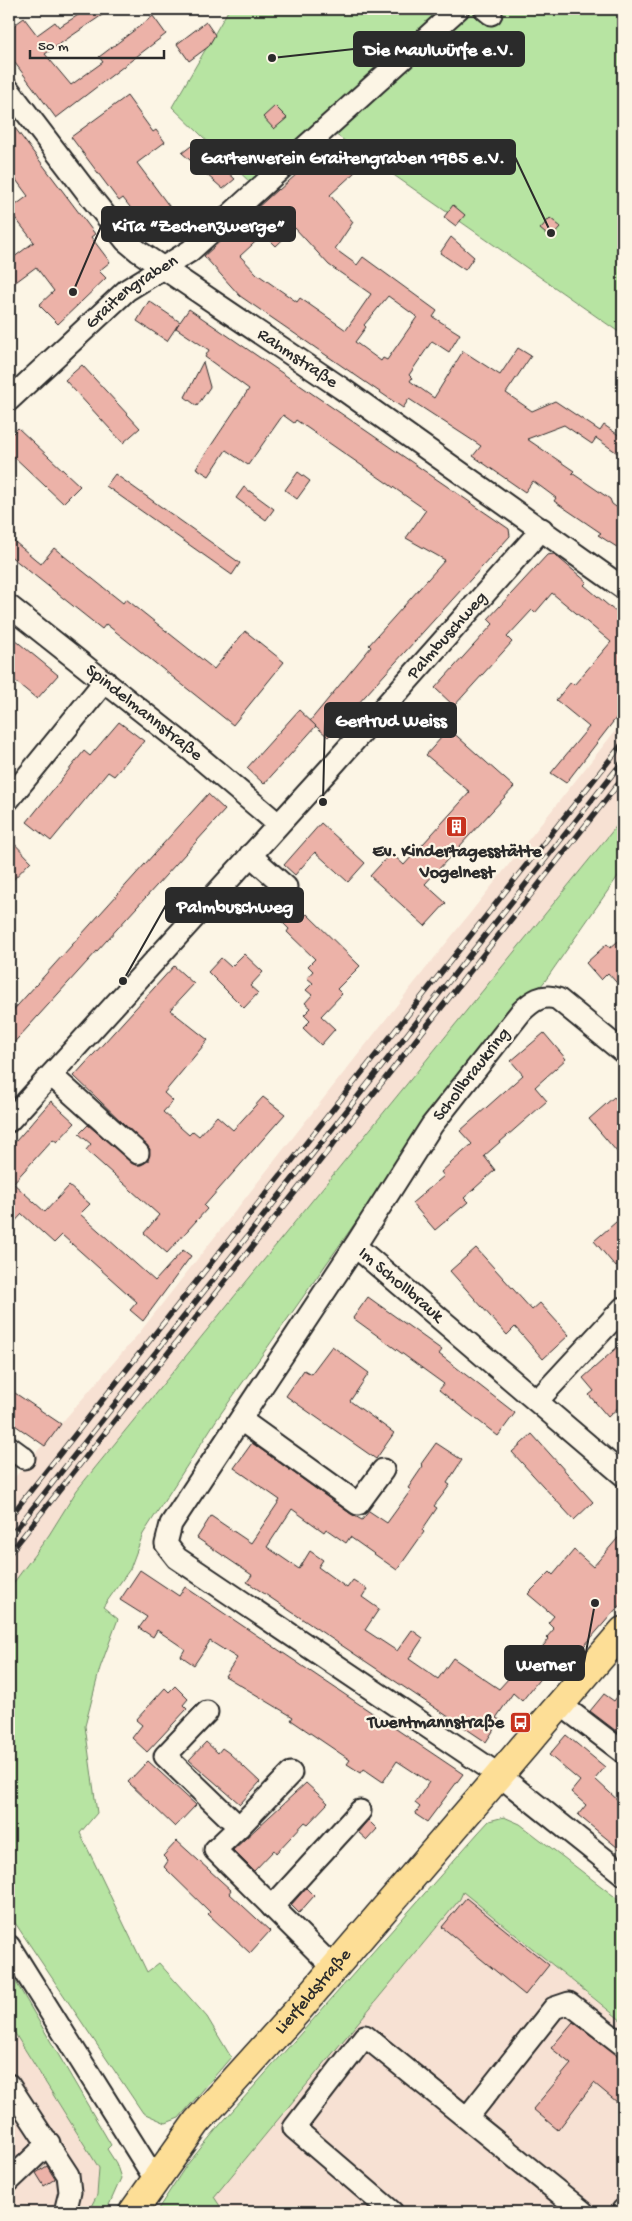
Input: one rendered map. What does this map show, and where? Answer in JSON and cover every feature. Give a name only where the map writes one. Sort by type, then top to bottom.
[{"type":"main road","name":"Lierfeldstraße","points":[[133,2212],[197,2122],[334,1968],[623,1631]]},
{"type":"street","name":"Graitengraben","points":[[9,400],[127,290],[190,251],[458,9]]},
{"type":"street","name":"Rahmstraße","points":[[9,90],[121,235],[138,251],[161,269],[341,388],[542,528],[623,588]]},
{"type":"street","name":"Palmbuschweg","points":[[9,1121],[278,824],[542,528]]},
{"type":"street","name":"Spindelmannstraße","points":[[9,606],[192,751],[278,824]]},
{"type":"street","points":[[9,800],[105,682]]},
{"type":"street","points":[[250,855],[286,887]]},
{"type":"street","name":"Schollbraukring","points":[[355,1246],[432,1125],[532,1001],[549,996],[558,999],[623,1052]]},
{"type":"street","points":[[51,1074],[138,1153]]},
{"type":"street","name":"Im Schollbrauk","points":[[499,1775],[177,1558],[166,1544],[172,1524],[355,1246],[538,1400],[623,1475]]},
{"type":"street","points":[[538,1400],[623,1308]]},
{"type":"street","points":[[240,1420],[358,1504],[383,1470]]},
{"type":"street","points":[[560,1704],[623,1752]]},
{"type":"street","points":[[207,1712],[164,1756],[239,1827]]},
{"type":"street","points":[[291,1772],[215,1850],[334,1968]]},
{"type":"street","points":[[499,1775],[623,1874]]},
{"type":"street","points":[[272,1907],[360,1811]]},
{"type":"street","points":[[9,1946],[155,2179]]},
{"type":"street","points":[[467,2118],[554,2008],[569,2003],[623,2045]]},
{"type":"street","points":[[392,2212],[294,2128],[366,2036],[583,2212]]},
{"type":"street","points":[[9,2085],[66,2170],[70,2181],[70,2195],[65,2212]]},
{"type":"street","points":[[9,2181],[49,2143]]},
{"type":"shaded area","points":[[623,721],[623,818],[77,1490],[49,1535],[9,1589],[9,1484],[140,1332]]},
{"type":"shaded area","points":[[463,1891],[623,2023],[623,2212],[224,2212],[213,2198],[460,1899]]},
{"type":"shaded area","points":[[9,2024],[99,2168],[97,2195],[88,2212],[9,2212]]},
{"type":"green space","points":[[229,9],[463,9],[256,188],[172,107]]},
{"type":"green space","points":[[465,9],[623,9],[623,335],[332,132]]},
{"type":"green space","points":[[623,818],[623,869],[545,981],[427,1121],[217,1419],[143,1534],[130,1569],[103,1607],[118,1619],[100,1668],[85,1726],[97,1813],[80,1833],[147,1972],[159,1963],[207,2017],[231,2057],[179,2118],[166,2123],[143,2113],[9,1914],[9,1589],[49,1535],[77,1490]]},
{"type":"green space","points":[[504,1817],[520,1824],[623,1903],[623,2022],[463,1892],[460,1899],[214,2197],[224,2212],[156,2212],[186,2166],[219,2126],[489,1821]]},
{"type":"green space","points":[[9,1970],[111,2145],[107,2149],[116,2163],[121,2178],[106,2212],[88,2212],[97,2195],[99,2168],[9,2024]]},
{"type":"building","points":[[88,9],[111,9],[45,54],[71,85],[103,62],[99,57],[153,16],[166,34],[56,118],[9,55],[9,29],[24,18],[37,35],[55,22],[59,27]]},
{"type":"building","points":[[206,22],[215,35],[208,47],[189,61],[177,44]]},
{"type":"building","points":[[127,96],[153,132],[156,130],[165,142],[137,163],[175,214],[150,233],[123,198],[119,201],[71,137]]},
{"type":"building","points":[[275,106],[287,118],[274,129],[263,117]]},
{"type":"building","points":[[9,120],[95,234],[91,237],[110,262],[99,271],[106,278],[58,324],[39,305],[54,291],[36,267],[9,287],[9,261],[34,242],[9,210],[28,196],[11,173],[14,171],[9,165]]},
{"type":"building","points":[[195,143],[235,179],[223,189],[182,153]]},
{"type":"building","points":[[332,147],[355,172],[330,195],[353,222],[335,249],[357,265],[363,257],[437,311],[433,317],[460,334],[449,352],[432,341],[409,375],[412,378],[410,381],[434,398],[463,351],[500,375],[518,348],[531,356],[506,393],[532,411],[555,401],[600,431],[604,425],[623,438],[623,457],[596,438],[592,444],[564,425],[527,439],[574,471],[572,473],[610,499],[612,504],[619,509],[617,512],[623,517],[623,551],[598,535],[601,533],[554,501],[556,498],[533,481],[525,492],[473,456],[481,446],[409,399],[403,408],[240,296],[204,256],[278,189],[308,164],[310,167]],"holes":[[[295,228],[329,265],[371,294],[346,330],[300,298],[297,302],[257,274],[240,256],[264,234],[276,246]],[[388,296],[417,317],[387,360],[383,358],[381,361],[355,342],[366,327],[364,325]]]},
{"type":"building","points":[[453,205],[465,215],[456,226],[444,217]]},
{"type":"building","points":[[550,218],[561,227],[551,238],[540,229]]},
{"type":"building","points":[[451,237],[474,257],[465,270],[440,253]]},
{"type":"building","points":[[149,301],[180,322],[189,309],[509,529],[510,536],[328,737],[310,721],[371,647],[369,645],[445,560],[406,538],[426,510],[296,420],[294,423],[283,415],[248,465],[226,450],[209,476],[196,468],[249,389],[205,357],[209,350],[176,328],[179,323],[167,341],[137,321]]},
{"type":"building","points":[[203,362],[210,387],[197,406],[185,397]]},
{"type":"building","points":[[82,365],[140,428],[123,443],[65,380]]},
{"type":"building","points":[[18,428],[80,486],[63,503],[9,452],[9,437]]},
{"type":"building","points":[[298,472],[310,481],[297,499],[285,490]]},
{"type":"building","points":[[115,474],[240,563],[232,575],[106,486]]},
{"type":"building","points":[[244,487],[274,509],[266,520],[236,498]]},
{"type":"building","points":[[9,537],[41,564],[54,548],[123,603],[126,599],[214,669],[245,631],[284,662],[233,725],[106,624],[102,629],[9,555]]},
{"type":"building","points":[[554,554],[587,582],[584,585],[623,618],[623,709],[566,783],[551,773],[589,727],[556,700],[571,682],[574,685],[611,642],[552,593],[535,613],[532,610],[507,637],[512,642],[454,706],[435,688],[493,624],[488,619],[547,555]]},
{"type":"building","points":[[9,635],[58,675],[37,699],[9,676]]},
{"type":"building","points":[[299,710],[316,726],[264,784],[247,768]]},
{"type":"building","points":[[119,722],[144,741],[114,776],[108,772],[51,841],[27,822],[84,751],[90,756]]},
{"type":"building","points":[[449,729],[514,787],[425,884],[446,903],[425,926],[370,876],[391,853],[404,865],[470,792],[426,755]]},
{"type":"building","points":[[208,794],[225,810],[9,1048],[9,1015]]},
{"type":"building","points":[[321,823],[365,863],[348,882],[315,852],[295,875],[284,865]]},
{"type":"building","points":[[9,838],[31,861],[9,884]]},
{"type":"building","points":[[294,909],[303,917],[307,914],[360,966],[337,989],[342,994],[321,1016],[335,1029],[321,1045],[303,1028],[310,1021],[304,1015],[311,1008],[305,1003],[312,995],[306,990],[313,983],[307,978],[313,971],[308,966],[315,959],[287,932],[289,929],[282,922]]},
{"type":"building","points":[[623,937],[623,990],[608,973],[601,980],[586,963],[607,944],[610,948]]},
{"type":"building","points":[[244,954],[263,972],[250,986],[258,993],[244,1008],[208,972],[221,958],[231,967]]},
{"type":"building","points":[[174,966],[194,984],[170,1010],[208,1040],[164,1093],[173,1101],[163,1112],[189,1135],[193,1131],[199,1136],[217,1116],[233,1130],[263,1097],[285,1114],[204,1206],[207,1209],[167,1253],[144,1233],[159,1215],[86,1150],[91,1144],[79,1134],[88,1125],[135,1165],[141,1165],[148,1161],[150,1149],[74,1076]]},
{"type":"building","points":[[544,1033],[566,1059],[535,1087],[547,1101],[484,1156],[495,1170],[464,1198],[468,1202],[435,1230],[412,1203],[444,1176],[441,1172],[472,1144],[460,1131],[523,1075],[511,1061]]},
{"type":"building","points":[[614,1097],[623,1107],[623,1159],[589,1119]]},
{"type":"building","points":[[51,1101],[75,1123],[57,1142],[53,1139],[13,1183],[45,1212],[69,1186],[90,1204],[80,1214],[155,1281],[183,1250],[191,1256],[143,1321],[130,1310],[137,1302],[62,1235],[54,1243],[22,1214],[9,1228],[9,1149]]},
{"type":"building","points":[[623,1216],[623,1260],[616,1267],[594,1241]]},
{"type":"building","points":[[476,1248],[532,1310],[540,1303],[569,1335],[543,1359],[515,1327],[507,1335],[450,1271]]},
{"type":"building","points":[[368,1297],[442,1350],[439,1354],[515,1413],[498,1436],[439,1390],[444,1384],[353,1318]]},
{"type":"building","points":[[623,1342],[623,1403],[608,1417],[589,1395],[594,1391],[583,1378]]},
{"type":"building","points":[[332,1346],[369,1373],[350,1401],[394,1433],[376,1459],[286,1396],[304,1370],[311,1374]]},
{"type":"building","points":[[9,1389],[61,1424],[45,1446],[9,1421]]},
{"type":"building","points":[[532,1434],[593,1502],[574,1520],[512,1452]]},
{"type":"building","points":[[252,1443],[351,1514],[362,1520],[369,1511],[387,1523],[411,1490],[408,1488],[423,1466],[421,1464],[436,1443],[462,1460],[447,1483],[450,1485],[434,1506],[437,1508],[422,1530],[424,1532],[397,1570],[350,1537],[346,1543],[326,1529],[324,1532],[292,1509],[267,1547],[299,1569],[310,1551],[323,1560],[318,1567],[347,1588],[353,1580],[367,1589],[362,1597],[379,1609],[365,1630],[397,1651],[412,1630],[423,1638],[409,1659],[438,1679],[453,1658],[499,1689],[528,1657],[531,1660],[549,1639],[547,1637],[554,1629],[548,1623],[554,1616],[528,1594],[550,1572],[553,1575],[574,1550],[593,1567],[623,1532],[623,1601],[572,1660],[562,1651],[522,1701],[513,1693],[496,1718],[500,1720],[486,1742],[247,1582],[252,1575],[197,1538],[211,1516],[251,1543],[280,1500],[234,1468]]},
{"type":"building","points":[[140,1570],[179,1596],[185,1587],[463,1774],[427,1822],[415,1814],[420,1807],[415,1803],[429,1782],[397,1761],[383,1782],[364,1769],[361,1773],[347,1764],[350,1760],[291,1720],[293,1717],[225,1676],[237,1658],[210,1641],[194,1665],[181,1656],[185,1649],[157,1630],[153,1637],[139,1628],[147,1617],[120,1600]]},
{"type":"building","points":[[175,1686],[188,1699],[183,1705],[187,1709],[147,1752],[132,1738],[142,1725],[136,1720],[165,1688],[169,1692]]},
{"type":"building","points":[[623,1689],[623,1729],[620,1734],[590,1711],[604,1694],[614,1701]]},
{"type":"building","points":[[566,1735],[605,1767],[595,1779],[623,1805],[623,1852],[578,1815],[586,1805],[571,1792],[580,1781],[549,1755]]},
{"type":"building","points":[[206,1742],[218,1753],[222,1748],[229,1753],[260,1782],[240,1804],[189,1760]]},
{"type":"building","points":[[148,1761],[196,1805],[175,1827],[128,1782]]},
{"type":"building","points":[[306,1783],[328,1803],[308,1824],[305,1822],[276,1853],[274,1850],[254,1871],[233,1850]]},
{"type":"building","points":[[368,1820],[377,1829],[367,1840],[358,1832]]},
{"type":"building","points":[[177,1841],[231,1890],[229,1893],[270,1931],[250,1953],[208,1914],[210,1912],[164,1867],[168,1861],[163,1856]]},
{"type":"building","points":[[306,1888],[314,1896],[299,1913],[291,1905]]},
{"type":"building","points":[[466,1898],[549,1965],[525,1995],[442,1927]]},
{"type":"building","points":[[573,2022],[623,2059],[623,2107],[594,2083],[558,2130],[533,2109],[571,2064],[551,2048]]},
{"type":"building","points":[[47,2166],[55,2179],[44,2186],[36,2173]]},
{"type":"railway","points":[[9,1518],[623,743]]},
{"type":"railway","points":[[9,1538],[623,761]]},
{"type":"railway","points":[[9,1554],[623,778]]},
{"type":"place","name":"Die Maulwürfe e.V.","points":[[272,58]]},
{"type":"place","name":"Gartenverein Graitengraben 1985 e.V.","points":[[551,233]]},
{"type":"place","name":"KiTa “Zechenzwerge”","points":[[73,292]]},
{"type":"place","name":"Gertrud Weiss","points":[[323,802]]},
{"type":"place","name":"Ev. Kindertagesstätte Vogelnest","points":[[457,827]]},
{"type":"place","name":"Palmbuschweg","points":[[123,981]]},
{"type":"place","name":"Werner","points":[[595,1603]]},
{"type":"place","name":"Twentmannstraße","points":[[520,1723]]}]
